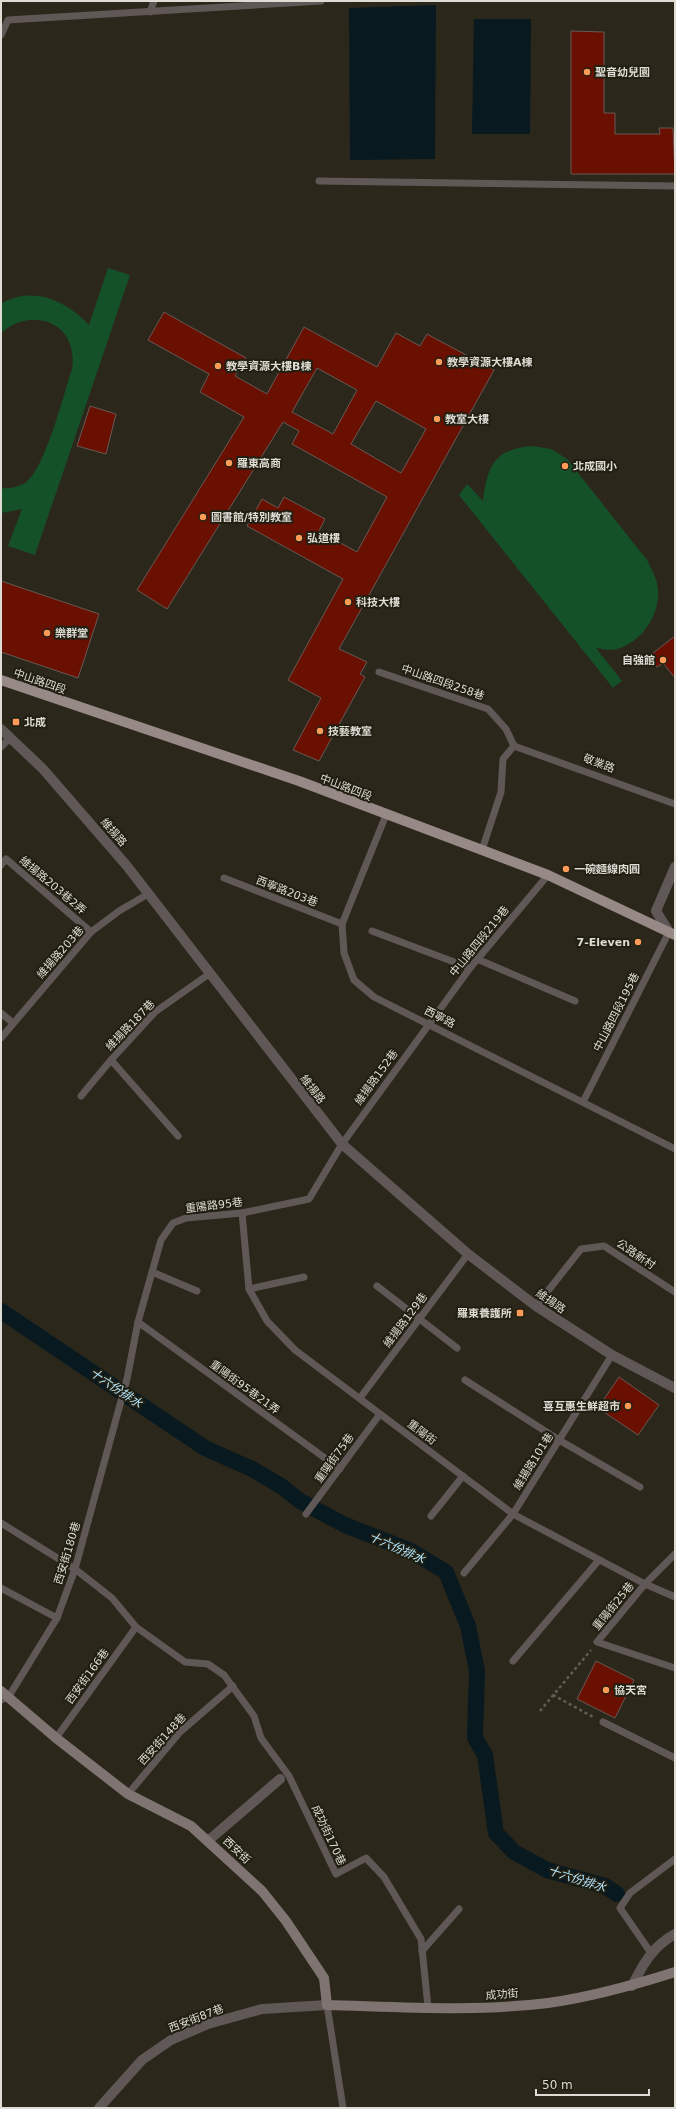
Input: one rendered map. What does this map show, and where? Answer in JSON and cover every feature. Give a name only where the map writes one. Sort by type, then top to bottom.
[{"type":"main road","name":"中山路四段","points":[[1,680],[299,781],[482,850],[548,875],[672,934]]},
{"type":"street","name":"維揚路","points":[[1,729],[43,769],[127,866],[209,974],[342,1144],[468,1254],[536,1306],[612,1355],[675,1388]]},
{"type":"street","points":[[672,934],[656,911],[675,867]]},
{"type":"street","name":"西安街","points":[[4,1696],[128,1794],[191,1826],[262,1891],[286,1921],[324,1978],[327,2005]]},
{"type":"street","points":[[208,1840],[280,1779]]},
{"type":"street","points":[[632,1986],[645,1960],[662,1941],[675,1934]]},
{"type":"street","name":"成功街","points":[[327,2005],[471,2008],[549,2003],[632,1986],[675,1972]]},
{"type":"street","name":"西安街87巷","points":[[99,2108],[142,2060],[171,2040],[208,2024],[262,2009],[327,2005]]},
{"type":"lane","points":[[150,12],[154,1]]},
{"type":"lane","points":[[1,36],[8,20],[321,1]]},
{"type":"lane","points":[[319,181],[675,186]]},
{"type":"lane","name":"中山路四段258巷","points":[[379,672],[488,709],[506,729],[514,746]]},
{"type":"lane","points":[[1,747],[11,738]]},
{"type":"lane","points":[[482,850],[501,792],[503,759],[514,746]]},
{"type":"lane","name":"敬業路","points":[[514,746],[675,804]]},
{"type":"lane","name":"西寧路","points":[[386,815],[342,924],[344,953],[354,980],[374,997],[429,1023],[675,1149]]},
{"type":"lane","name":"維揚路203巷2弄","points":[[1,865],[6,859],[91,932]]},
{"type":"lane","name":"中山路四段219巷","points":[[429,1023],[477,959],[548,875]]},
{"type":"lane","name":"西寧路203巷","points":[[224,878],[342,924]]},
{"type":"lane","name":"維揚路203巷","points":[[1,1038],[91,932],[119,911],[148,894]]},
{"type":"lane","points":[[372,931],[470,968]]},
{"type":"lane","name":"中山路四段195巷","points":[[583,1102],[672,934]]},
{"type":"lane","points":[[477,959],[575,1001]]},
{"type":"lane","name":"維揚路187巷","points":[[178,1136],[111,1060],[155,1012],[209,974]]},
{"type":"lane","points":[[1,1012],[13,1023]]},
{"type":"lane","name":"維揚路152巷","points":[[342,1144],[429,1023]]},
{"type":"lane","points":[[81,1096],[111,1060]]},
{"type":"lane","name":"重陽路95巷","points":[[127,1379],[138,1322],[161,1240],[173,1223],[186,1218],[242,1213],[308,1198],[342,1144]]},
{"type":"lane","name":"重陽街","points":[[242,1213],[249,1289],[267,1321],[290,1344],[513,1514],[645,1584],[675,1597]]},
{"type":"lane","name":"公路新村","points":[[536,1306],[581,1249],[604,1246],[675,1292]]},
{"type":"lane","name":"維揚路129巷","points":[[360,1398],[468,1254]]},
{"type":"lane","points":[[152,1272],[197,1291]]},
{"type":"lane","points":[[249,1289],[304,1277]]},
{"type":"lane","points":[[377,1286],[457,1348]]},
{"type":"lane","name":"重陽街95巷21弄","points":[[138,1322],[340,1469]]},
{"type":"lane","name":"維揚路101巷","points":[[464,1573],[513,1514],[612,1355]]},
{"type":"lane","name":"西安街180巷","points":[[4,1696],[57,1618],[75,1569],[127,1379]]},
{"type":"lane","points":[[465,1380],[559,1440],[640,1487]]},
{"type":"lane","name":"重陽街75巷","points":[[306,1514],[380,1414]]},
{"type":"lane","points":[[431,1516],[463,1476]]},
{"type":"lane","name":"成功街170巷","points":[[1,1523],[75,1569],[112,1598],[136,1627],[186,1662],[208,1664],[224,1675],[254,1716],[261,1738],[289,1776],[336,1874],[366,1858],[384,1877],[421,1939],[428,2007]]},
{"type":"lane","name":"重陽街25巷","points":[[598,1642],[645,1584],[675,1554]]},
{"type":"lane","points":[[513,1661],[599,1560]]},
{"type":"lane","points":[[1,1588],[57,1618]]},
{"type":"lane","name":"西安街166巷","points":[[56,1738],[136,1627]]},
{"type":"lane","points":[[598,1642],[675,1668]]},
{"type":"lane","name":"西安街148巷","points":[[128,1794],[180,1732],[233,1686]]},
{"type":"lane","points":[[603,1722],[675,1758]]},
{"type":"lane","points":[[651,1953],[620,1908],[630,1893],[675,1859]]},
{"type":"lane","points":[[422,1952],[459,1909]]},
{"type":"lane","name":"西安街","points":[[327,2005],[343,2108]]},
{"type":"path","points":[[540,1711],[598,1642]]},
{"type":"path","points":[[553,1695],[603,1722]]},
{"type":"green space","points":[[108,268],[130,275],[35,555],[8,546],[22,509],[1,513],[1,488],[20,486],[25,483],[40,463],[47,448],[72,369],[72,353],[68,340],[61,330],[52,324],[40,320],[27,320],[14,325],[1,333],[1,304],[13,298],[25,296],[48,298],[70,309],[89,325]]},
{"type":"green space","points":[[532,446],[551,449],[567,459],[647,560],[655,578],[658,589],[658,599],[656,608],[648,626],[634,640],[617,649],[609,650],[596,648],[622,681],[613,688],[459,495],[467,484],[483,501],[487,478],[490,469],[495,462],[509,451]]},
{"type":"shaded area","points":[[436,5],[435,159],[350,160],[349,8]]},
{"type":"shaded area","points":[[474,19],[531,19],[530,134],[472,134]]},
{"type":"building","name":"聖音幼兒園","points":[[571,31],[604,32],[604,113],[615,113],[615,134],[660,134],[659,128],[673,128],[675,174],[571,174]]},
{"type":"building","points":[[164,312],[246,358],[235,376],[267,394],[304,327],[377,367],[396,333],[420,346],[427,334],[494,370],[339,649],[367,662],[360,674],[365,677],[319,761],[293,750],[321,698],[288,680],[343,579],[247,526],[262,499],[278,508],[284,497],[325,519],[319,531],[357,552],[387,497],[292,444],[299,431],[283,422],[167,609],[137,590],[244,417],[200,392],[209,374],[148,340]],"holes":[[[317,368],[357,390],[333,434],[292,412]],[[376,401],[426,429],[401,473],[351,444]]]},
{"type":"building","points":[[90,406],[116,414],[106,454],[77,446]]},
{"type":"building","name":"樂群堂","points":[[1,581],[99,614],[78,678],[1,652]]},
{"type":"building","name":"自強館","points":[[675,636],[675,678],[663,663],[657,667],[648,657]]},
{"type":"building","name":"喜互惠生鮮超市","points":[[619,1377],[659,1405],[638,1435],[598,1408]]},
{"type":"building","name":"協天宮","points":[[596,1661],[634,1680],[615,1718],[577,1699]]},
{"type":"waterway","name":"十六份排水","points":[[1,1311],[205,1448],[252,1469],[281,1486],[300,1501],[345,1525],[411,1551],[446,1572],[468,1626],[477,1671],[475,1738],[485,1755],[496,1833],[514,1852],[547,1870],[605,1886],[617,1894]]},
{"type":"place","name":"聖音幼兒園","points":[[587,72]]},
{"type":"place","name":"教學資源大樓A棟","points":[[439,362]]},
{"type":"place","name":"教學資源大樓B棟","points":[[218,366]]},
{"type":"place","name":"教室大樓","points":[[437,419]]},
{"type":"place","name":"羅東高商","points":[[229,463]]},
{"type":"place","name":"北成國小","points":[[565,466]]},
{"type":"place","name":"圖書館/特別教室","points":[[203,517]]},
{"type":"place","name":"弘道樓","points":[[299,538]]},
{"type":"place","name":"科技大樓","points":[[348,602]]},
{"type":"place","name":"樂群堂","points":[[47,633]]},
{"type":"place","name":"自強館","points":[[663,660]]},
{"type":"place","name":"北成","points":[[16,722]]},
{"type":"place","name":"技藝教室","points":[[320,731]]},
{"type":"place","name":"一碗麵線肉圓","points":[[566,869]]},
{"type":"place","name":"7-Eleven","points":[[638,942]]},
{"type":"place","name":"羅東養護所","points":[[520,1313]]},
{"type":"place","name":"喜互惠生鮮超市","points":[[628,1406]]},
{"type":"place","name":"協天宮","points":[[606,1690]]}]
